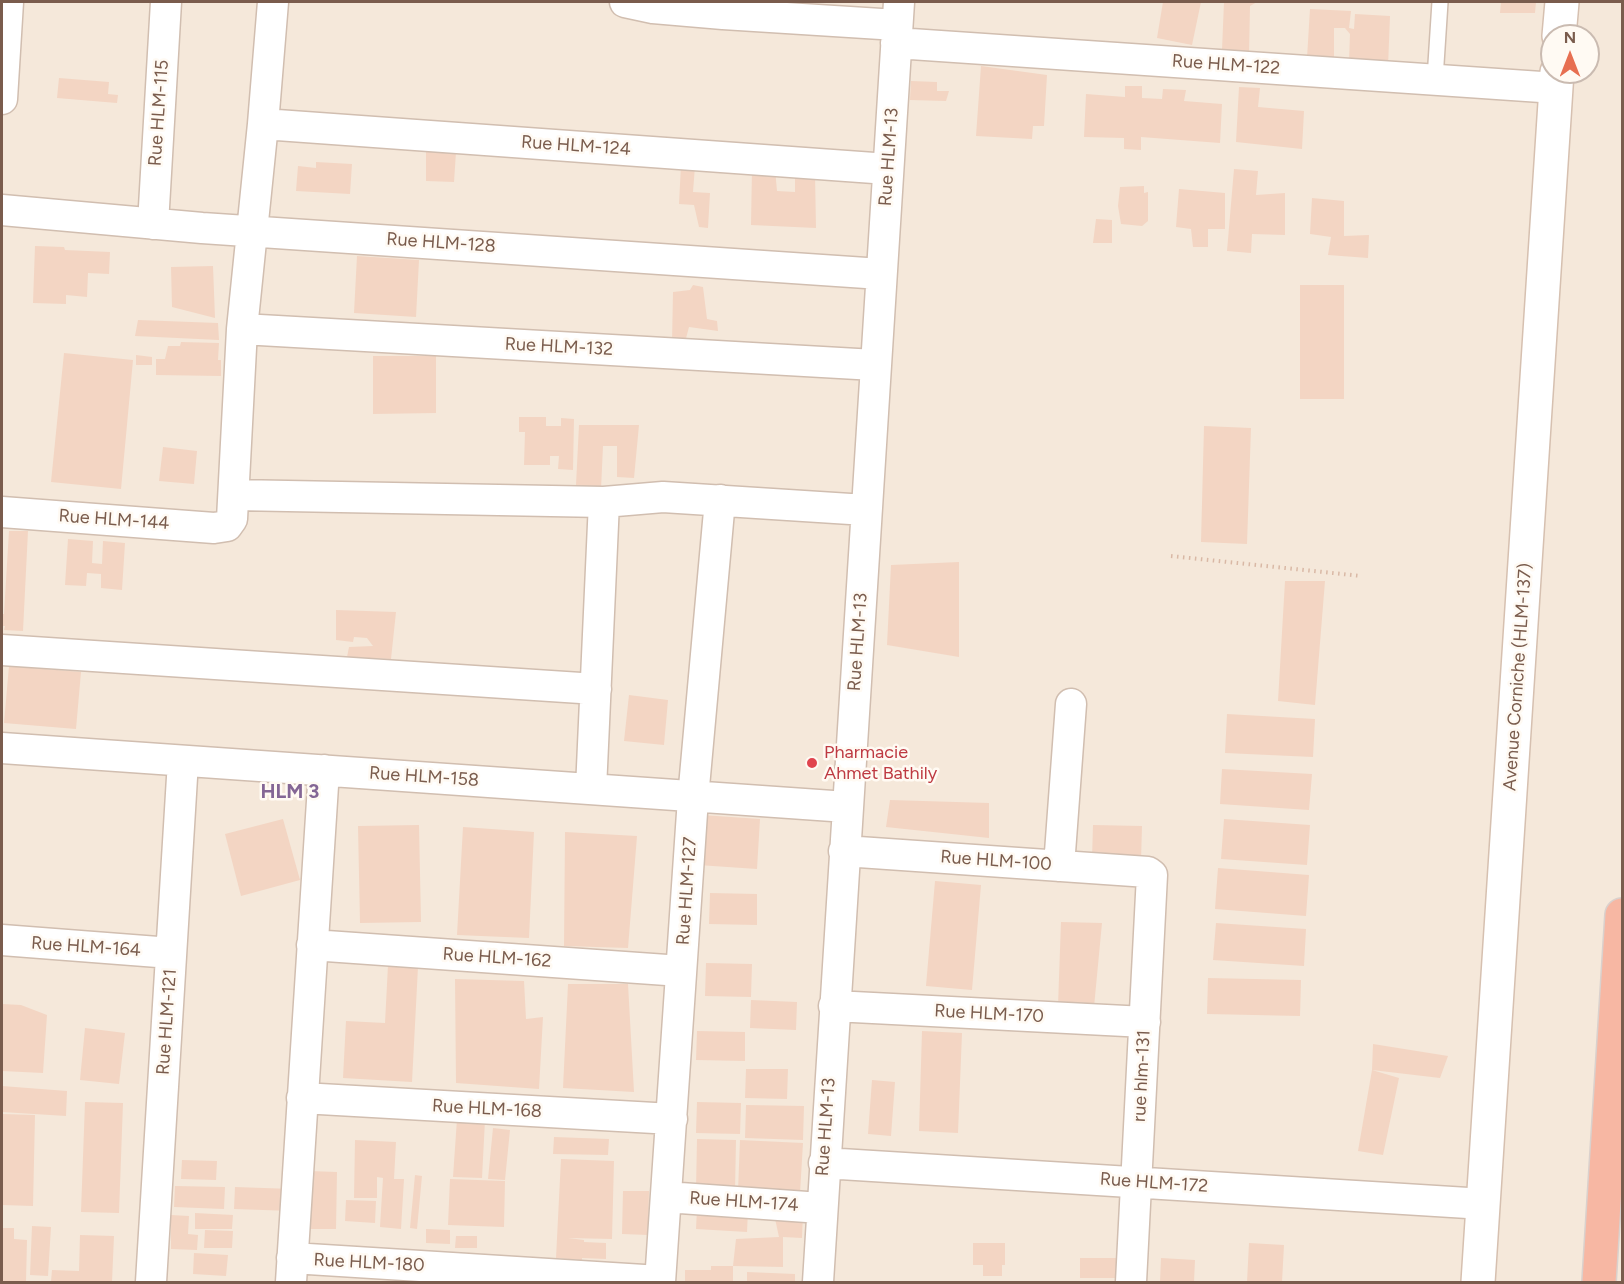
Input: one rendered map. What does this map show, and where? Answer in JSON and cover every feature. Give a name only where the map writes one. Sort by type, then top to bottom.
[{"type":"highway","points":[[1599,1282],[1623,915]]},
{"type":"street","points":[[2,99],[8,2]]},
{"type":"street","name":"Rue HLM-115","points":[[153,224],[166,2]]},
{"type":"street","points":[[273,2],[242,329],[235,495],[604,502],[663,497],[866,510]]},
{"type":"street","name":"Rue HLM-122","points":[[625,2],[653,8],[723,8],[897,23],[1436,80],[1540,80]]},
{"type":"street","points":[[1560,24],[1562,2]]},
{"type":"street","name":"Rue HLM-13","points":[[818,1282],[897,23]]},
{"type":"street","name":"Avenue Corniche (HLM-137)","points":[[1478,1282],[1556,84]]},
{"type":"street","name":"Rue HLM-124","points":[[263,124],[888,169]]},
{"type":"street","name":"Rue HLM-128","points":[[2,210],[153,224],[881,274]]},
{"type":"street","name":"Rue HLM-132","points":[[242,329],[875,365]]},
{"type":"street","name":"Rue HLM-144","points":[[2,512],[214,528],[227,526],[232,519],[235,495]]},
{"type":"street","name":"Rue HLM-127","points":[[660,1282],[693,798],[720,500]]},
{"type":"street","points":[[591,789],[604,502]]},
{"type":"street","points":[[2,650],[596,689]]},
{"type":"street","points":[[1059,866],[1071,704]]},
{"type":"street","name":"Rue HLM-158","points":[[2,748],[847,807]]},
{"type":"street","name":"Rue HLM-121","points":[[151,1282],[183,761]]},
{"type":"street","points":[[291,1270],[324,770]]},
{"type":"street","name":"Rue HLM-100","points":[[844,850],[1148,872]]},
{"type":"street","name":"rue hlm-131","points":[[1131,1282],[1153,880],[1152,875],[1148,872]]},
{"type":"street","name":"Rue HLM-164","points":[[2,940],[171,953]]},
{"type":"street","name":"Rue HLM-162","points":[[312,945],[681,971]]},
{"type":"street","name":"Rue HLM-170","points":[[834,1006],[1145,1022]]},
{"type":"street","name":"Rue HLM-168","points":[[302,1098],[672,1119]]},
{"type":"street","name":"Rue HLM-172","points":[[824,1162],[1484,1204]]},
{"type":"street","name":"Rue HLM-174","points":[[666,1197],[821,1208]]},
{"type":"street","name":"Rue HLM-180","points":[[291,1270],[660,1282]]},
{"type":"lane","points":[[1436,80],[1440,2]]},
{"type":"path","points":[[1171,556],[1361,576]]},
{"type":"shaded area","points":[[2,2],[1622,2],[1622,1282],[2,1282]]},
{"type":"building","points":[[1163,2],[1201,2],[1192,45],[1157,38]]},
{"type":"building","points":[[1224,2],[1257,2],[1250,6],[1249,54],[1222,50]]},
{"type":"building","points":[[1501,2],[1536,2],[1535,13],[1500,13]]},
{"type":"building","points":[[1310,9],[1351,11],[1349,28],[1354,29],[1355,14],[1390,16],[1388,67],[1349,62],[1350,34],[1345,28],[1334,28],[1334,57],[1307,58]]},
{"type":"building","points":[[981,66],[1047,75],[1044,126],[1033,126],[1032,139],[976,136]]},
{"type":"building","points":[[59,78],[109,82],[108,94],[118,95],[117,103],[57,98]]},
{"type":"building","points":[[911,81],[937,82],[937,91],[949,91],[946,101],[910,100]]},
{"type":"building","points":[[1125,86],[1142,86],[1142,98],[1162,99],[1163,89],[1186,90],[1184,101],[1222,104],[1220,143],[1141,137],[1141,150],[1124,149],[1124,138],[1084,137],[1086,94],[1125,97]]},
{"type":"building","points":[[1239,87],[1260,88],[1258,107],[1304,111],[1302,149],[1236,142]]},
{"type":"building","points":[[426,150],[456,152],[454,182],[426,181]]},
{"type":"building","points":[[316,162],[352,164],[350,194],[296,191],[298,166],[316,168]]},
{"type":"building","points":[[681,165],[695,166],[693,192],[710,193],[708,228],[699,227],[694,205],[679,204]]},
{"type":"building","points":[[752,169],[775,169],[777,191],[795,192],[795,173],[815,174],[816,228],[751,225]]},
{"type":"building","points":[[1234,169],[1258,171],[1256,195],[1285,193],[1285,235],[1252,234],[1251,253],[1227,251]]},
{"type":"building","points":[[1144,186],[1144,193],[1148,192],[1148,221],[1142,226],[1121,224],[1118,206],[1120,187]]},
{"type":"building","points":[[1179,189],[1225,193],[1225,229],[1208,229],[1208,247],[1193,247],[1191,229],[1176,227]]},
{"type":"building","points":[[1312,198],[1344,201],[1344,236],[1369,235],[1368,258],[1328,255],[1331,237],[1310,234]]},
{"type":"building","points":[[1096,219],[1112,220],[1112,243],[1093,243]]},
{"type":"building","points":[[35,246],[110,252],[109,274],[88,273],[87,297],[66,295],[66,304],[33,303]]},
{"type":"building","points":[[357,256],[419,260],[416,317],[354,313]]},
{"type":"building","points":[[213,266],[215,318],[172,307],[171,267]]},
{"type":"building","points":[[693,285],[703,287],[707,319],[717,321],[718,331],[689,327],[684,346],[672,343],[673,292],[690,290]]},
{"type":"building","points":[[1300,285],[1344,285],[1344,399],[1300,399]]},
{"type":"building","points":[[138,320],[218,323],[219,340],[135,336]]},
{"type":"building","points":[[181,342],[219,343],[218,360],[221,360],[221,376],[156,375],[156,359],[165,359],[168,346],[180,346]]},
{"type":"building","points":[[64,353],[133,360],[121,489],[51,482]]},
{"type":"building","points":[[136,355],[152,357],[152,365],[136,365]]},
{"type":"building","points":[[373,356],[436,356],[436,413],[373,414]]},
{"type":"building","points":[[519,417],[546,417],[546,426],[561,426],[561,418],[574,419],[573,470],[558,469],[559,456],[550,456],[550,465],[524,465],[525,432],[519,432]]},
{"type":"building","points":[[579,425],[639,425],[634,478],[617,477],[617,446],[603,446],[601,489],[576,485]]},
{"type":"building","points":[[1204,426],[1251,428],[1247,544],[1201,542]]},
{"type":"building","points":[[163,447],[197,451],[194,484],[159,481]]},
{"type":"building","points":[[9,531],[28,531],[23,631],[4,630],[5,626],[2,626]]},
{"type":"building","points":[[68,539],[93,541],[92,563],[102,564],[103,541],[125,543],[122,590],[101,588],[101,574],[87,573],[86,586],[65,585]]},
{"type":"building","points":[[959,562],[959,657],[887,645],[891,565]]},
{"type":"building","points":[[1285,581],[1325,581],[1315,705],[1278,701]]},
{"type":"building","points":[[336,610],[396,612],[391,659],[347,657],[349,647],[373,646],[367,638],[354,637],[353,642],[336,640]]},
{"type":"building","points":[[9,666],[81,672],[76,729],[4,723]]},
{"type":"building","points":[[629,695],[668,700],[664,745],[624,741]]},
{"type":"building","points":[[1227,714],[1315,719],[1313,757],[1225,753]]},
{"type":"building","points":[[1222,769],[1312,774],[1309,810],[1220,804]]},
{"type":"building","points":[[890,800],[989,803],[989,838],[886,827]]},
{"type":"building","points":[[702,815],[760,819],[757,869],[698,865]]},
{"type":"building","points":[[283,819],[300,880],[241,896],[225,834]]},
{"type":"building","points":[[1224,819],[1310,825],[1307,865],[1221,859]]},
{"type":"building","points":[[419,825],[421,922],[360,923],[358,826]]},
{"type":"building","points":[[1093,825],[1142,826],[1141,861],[1092,859]]},
{"type":"building","points":[[463,827],[534,832],[529,938],[457,935]]},
{"type":"building","points":[[565,832],[637,836],[628,948],[564,946]]},
{"type":"building","points":[[1218,868],[1309,875],[1306,916],[1215,909]]},
{"type":"building","points":[[935,881],[981,885],[972,990],[926,986]]},
{"type":"building","points":[[710,893],[757,894],[757,925],[709,924]]},
{"type":"building","points":[[1061,922],[1102,923],[1094,1007],[1058,1006]]},
{"type":"building","points":[[1216,923],[1306,929],[1304,966],[1213,960]]},
{"type":"building","points":[[706,963],[752,964],[751,997],[705,996]]},
{"type":"building","points":[[388,965],[418,967],[412,1082],[343,1078],[346,1021],[385,1023]]},
{"type":"building","points":[[1208,978],[1301,980],[1300,1016],[1207,1014]]},
{"type":"building","points":[[455,979],[524,981],[526,1019],[543,1017],[539,1089],[456,1083]]},
{"type":"building","points":[[568,984],[628,984],[634,1092],[563,1088]]},
{"type":"building","points":[[751,1000],[797,1002],[796,1030],[750,1028]]},
{"type":"building","points":[[2,1004],[21,1005],[47,1015],[43,1073],[2,1071]]},
{"type":"building","points":[[85,1028],[125,1033],[119,1084],[80,1080]]},
{"type":"building","points":[[697,1031],[745,1032],[745,1061],[696,1060]]},
{"type":"building","points":[[922,1031],[962,1033],[958,1133],[919,1131]]},
{"type":"building","points":[[1373,1044],[1448,1056],[1440,1078],[1372,1070]]},
{"type":"building","points":[[746,1069],[788,1069],[787,1099],[745,1098]]},
{"type":"building","points":[[1372,1070],[1399,1078],[1383,1155],[1358,1151]]},
{"type":"building","points":[[872,1080],[895,1082],[891,1136],[868,1134]]},
{"type":"building","points":[[2,1086],[67,1091],[66,1116],[2,1112]]},
{"type":"building","points":[[85,1102],[123,1103],[119,1213],[81,1212]]},
{"type":"building","points":[[697,1102],[741,1103],[740,1134],[696,1133]]},
{"type":"building","points":[[746,1105],[804,1106],[803,1140],[745,1138]]},
{"type":"building","points":[[2,1114],[35,1115],[33,1206],[2,1205]]},
{"type":"building","points":[[457,1119],[485,1120],[482,1178],[453,1177]]},
{"type":"building","points":[[493,1128],[510,1130],[505,1180],[488,1179]]},
{"type":"building","points":[[554,1137],[609,1139],[608,1155],[553,1154]]},
{"type":"building","points":[[697,1139],[736,1140],[735,1191],[696,1190]]},
{"type":"building","points":[[355,1140],[396,1142],[394,1179],[404,1179],[401,1229],[380,1227],[383,1178],[377,1177],[377,1198],[354,1198]]},
{"type":"building","points":[[740,1140],[803,1143],[800,1193],[738,1191]]},
{"type":"building","points":[[561,1159],[614,1161],[612,1239],[568,1238],[584,1240],[584,1242],[606,1243],[606,1259],[556,1258]]},
{"type":"building","points":[[182,1160],[217,1161],[216,1180],[181,1179]]},
{"type":"building","points":[[309,1171],[337,1172],[336,1229],[307,1229]]},
{"type":"building","points":[[415,1175],[422,1176],[417,1229],[410,1228]]},
{"type":"building","points":[[450,1179],[505,1181],[504,1227],[448,1225]]},
{"type":"building","points":[[175,1186],[225,1187],[224,1209],[174,1207]]},
{"type":"building","points":[[235,1187],[293,1189],[292,1211],[234,1209]]},
{"type":"building","points":[[623,1191],[649,1191],[648,1235],[622,1234]]},
{"type":"building","points":[[346,1200],[376,1201],[375,1223],[345,1221]]},
{"type":"building","points":[[697,1209],[748,1211],[747,1232],[696,1229]]},
{"type":"building","points":[[195,1213],[233,1215],[232,1229],[195,1229]]},
{"type":"building","points":[[803,1213],[802,1238],[783,1237],[783,1267],[733,1266],[736,1239],[779,1237],[774,1214]]},
{"type":"building","points":[[171,1215],[189,1216],[188,1234],[198,1235],[197,1250],[171,1249]]},
{"type":"building","points":[[32,1226],[51,1227],[48,1276],[30,1275]]},
{"type":"building","points":[[2,1228],[14,1228],[14,1239],[27,1240],[26,1282],[2,1282]]},
{"type":"building","points":[[426,1229],[450,1230],[450,1244],[426,1243]]},
{"type":"building","points":[[205,1230],[233,1231],[232,1248],[204,1248]]},
{"type":"building","points":[[80,1235],[114,1236],[112,1282],[51,1282],[52,1270],[79,1271]]},
{"type":"building","points":[[456,1236],[477,1236],[477,1248],[455,1248]]},
{"type":"building","points":[[973,1243],[1005,1243],[1005,1265],[1002,1265],[1002,1276],[983,1276],[983,1265],[973,1265]]},
{"type":"building","points":[[1249,1243],[1284,1245],[1282,1282],[1247,1282]]},
{"type":"building","points":[[194,1253],[228,1255],[226,1276],[193,1274]]},
{"type":"building","points":[[1080,1258],[1123,1258],[1123,1278],[1080,1278]]},
{"type":"building","points":[[1161,1258],[1195,1260],[1194,1282],[1160,1282]]},
{"type":"building","points":[[711,1266],[733,1266],[733,1282],[685,1282],[685,1270],[711,1270]]},
{"type":"building","points":[[747,1272],[795,1274],[795,1282],[747,1282]]},
{"type":"place","name":"Pharmacie Ahmet Bathily","points":[[812,763]]},
{"type":"district","name":"HLM 3","points":[[290,792]]}]
